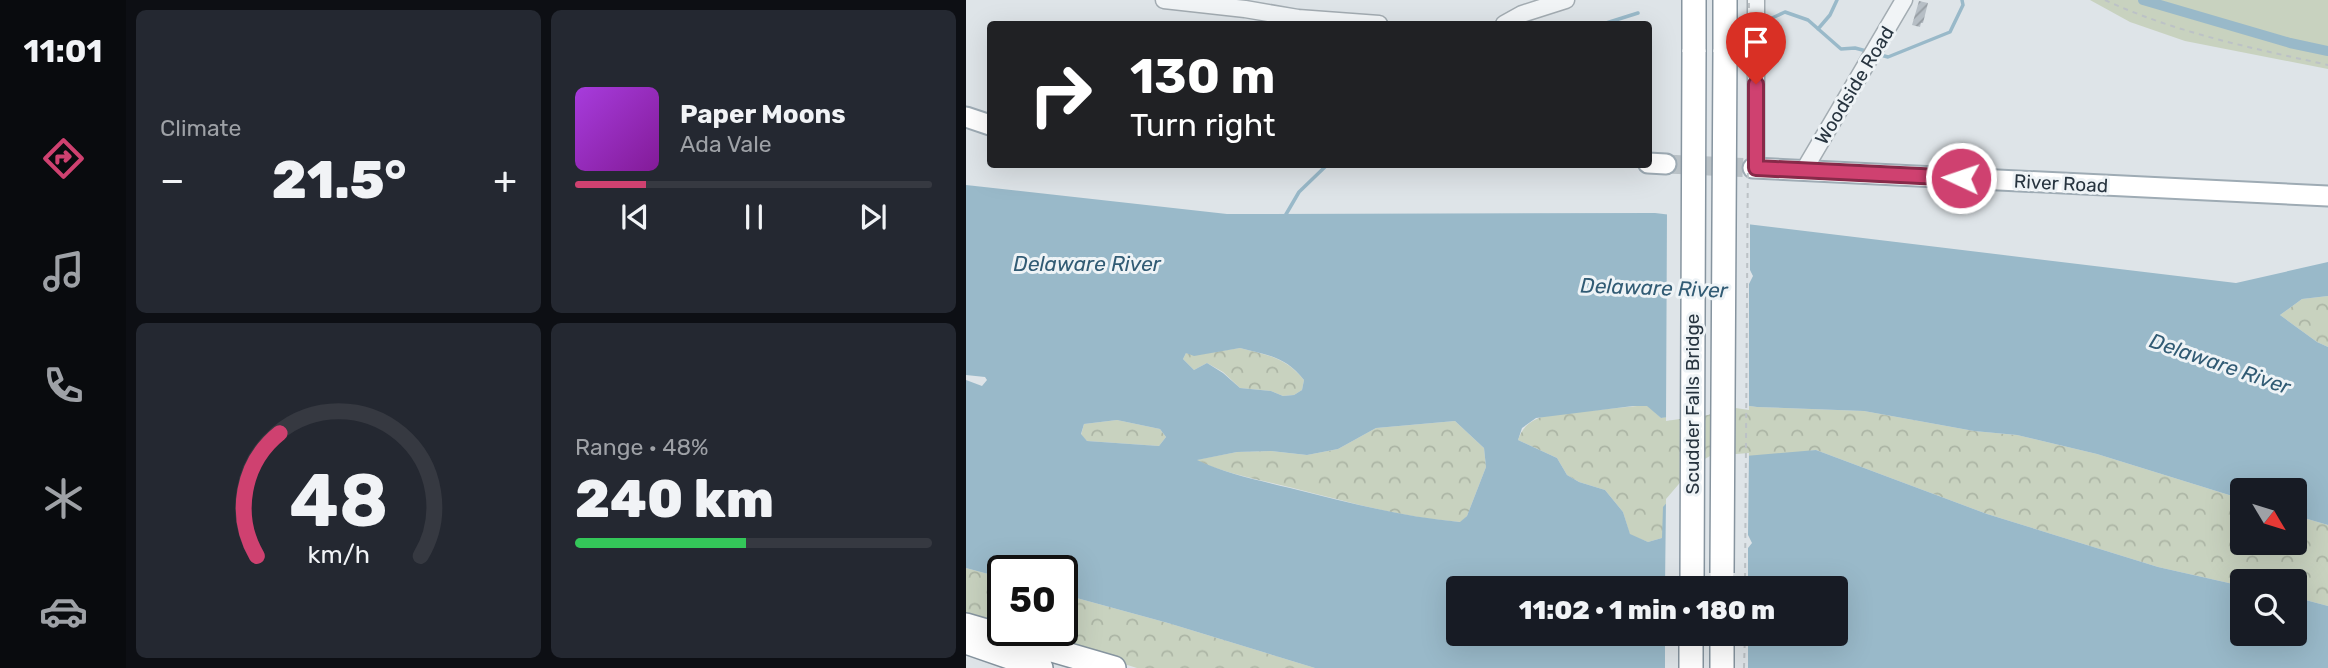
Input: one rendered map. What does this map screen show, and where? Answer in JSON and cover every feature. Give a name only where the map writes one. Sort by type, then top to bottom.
[{"type":"highway","name":"Scudder Falls Bridge","points":[[1692,576],[1694,0]]},
{"type":"highway","name":"Scudder Falls Bridge","points":[[1722,576],[1725,0]]},
{"type":"highway","points":[[966,625],[1114,668]]},
{"type":"highway","points":[[966,645],[1016,668]]},
{"type":"highway","points":[[966,645],[1041,668]]},
{"type":"highway","points":[[1691,646],[1691,668]]},
{"type":"highway","points":[[1722,646],[1722,668]]},
{"type":"highway","points":[[1063,654],[1093,668]]},
{"type":"main road","points":[[966,117],[987,124]]},
{"type":"main road","name":"River Road","points":[[1754,168],[2328,196]]},
{"type":"street","points":[[1164,0],[1245,9],[1297,21]]},
{"type":"street","points":[[1509,21],[1522,14],[1566,0]]},
{"type":"street","points":[[1754,168],[1756,0]]},
{"type":"street","name":"Woodside Road","points":[[1804,170],[1904,0]]},
{"type":"path","points":[[1745,576],[1749,0]]},
{"type":"path","points":[[2105,0],[2132,13],[2204,37],[2328,65]]},
{"type":"path","points":[[1744,668],[1745,646]]},
{"type":"green space","points":[[2090,0],[2328,0],[2328,69],[2185,41],[2130,22]]},
{"type":"green space","points":[[2328,296],[2328,347],[2280,315],[2302,299]]},
{"type":"green space","points":[[1240,348],[1275,358],[1290,366],[1304,380],[1302,390],[1294,395],[1283,396],[1271,391],[1240,388],[1223,372],[1207,363],[1194,370],[1183,359],[1186,353],[1194,355]]},
{"type":"green space","points":[[1729,403],[1757,407],[1864,411],[1974,431],[2017,435],[2097,454],[2230,495],[2230,555],[2307,555],[2307,519],[2328,525],[2328,606],[2307,600],[2307,569],[2230,569],[2230,583],[2158,567],[1987,514],[1816,450],[1787,454],[1662,538],[1648,542],[1630,535],[1623,512],[1605,490],[1579,482],[1567,475],[1557,458],[1518,440],[1529,424],[1547,415],[1647,405],[1661,418]]},
{"type":"green space","points":[[1117,420],[1160,429],[1166,437],[1159,446],[1087,441],[1081,435],[1084,424]]},
{"type":"green space","points":[[1455,421],[1484,448],[1486,467],[1467,516],[1461,522],[1376,509],[1244,476],[1195,460],[1237,452],[1271,451],[1307,455],[1338,449],[1376,428]]},
{"type":"green space","points":[[966,568],[987,574],[987,621],[966,614]]},
{"type":"green space","points":[[1078,598],[1315,668],[1137,668],[1067,646],[1078,646]]},
{"type":"water","name":"Delaware River","points":[[966,185],[1227,214],[1655,213],[2236,283],[2328,262],[2328,296],[2302,299],[2280,315],[2328,347],[2328,525],[2307,519],[2307,478],[2230,478],[2230,495],[2097,454],[2017,435],[1974,431],[1864,411],[1757,407],[1729,403],[1707,411],[1661,418],[1647,406],[1633,406],[1536,418],[1522,428],[1518,440],[1557,458],[1567,475],[1579,482],[1605,490],[1623,512],[1630,534],[1648,542],[1662,538],[1663,507],[1698,467],[1711,459],[1816,450],[1987,514],[2158,567],[2230,583],[2230,646],[2307,646],[2307,600],[2328,606],[2328,668],[1315,668],[1078,598],[1078,555],[987,555],[987,574],[966,568],[966,380],[982,386],[987,380],[985,377],[966,375]],"holes":[[[1240,348],[1268,355],[1290,366],[1304,380],[1302,390],[1294,395],[1283,396],[1271,391],[1240,388],[1207,363],[1194,370],[1183,359],[1186,353],[1194,356]],[[1117,420],[1160,429],[1166,437],[1159,446],[1087,441],[1081,434],[1084,424]],[[1455,421],[1484,448],[1486,467],[1467,516],[1460,522],[1375,508],[1242,476],[1197,460],[1237,452],[1271,451],[1307,455],[1338,449],[1376,428]]]},
{"type":"pier","points":[[1667,211],[1750,221],[1750,270],[1753,276],[1749,284],[1749,410],[1729,407],[1708,415],[1666,421]]},
{"type":"pier","points":[[1749,453],[1748,535],[1752,543],[1748,548],[1748,576],[1665,576],[1666,499],[1696,464],[1710,456]]},
{"type":"pier","points":[[1665,646],[1748,646],[1748,668],[1665,668]]},
{"type":"building","points":[[1919,1],[1928,3],[1920,27],[1912,25]]},
{"type":"waterway","points":[[1818,29],[1830,15],[1837,0]]},
{"type":"waterway","points":[[1877,54],[1888,57],[1950,32],[1963,5],[1962,0]]},
{"type":"waterway","points":[[2143,0],[2290,43],[2328,51]]},
{"type":"waterway","points":[[1772,18],[1785,12],[1808,20],[1841,49],[1855,48],[1870,52]]},
{"type":"waterway","points":[[1613,21],[1638,13]]},
{"type":"waterway","points":[[1285,216],[1299,192],[1324,168]]},
{"type":"tunnel","points":[[1666,164],[1753,168]]},
{"type":"route","points":[[1756,84],[1756,168],[1961,178]]}]
